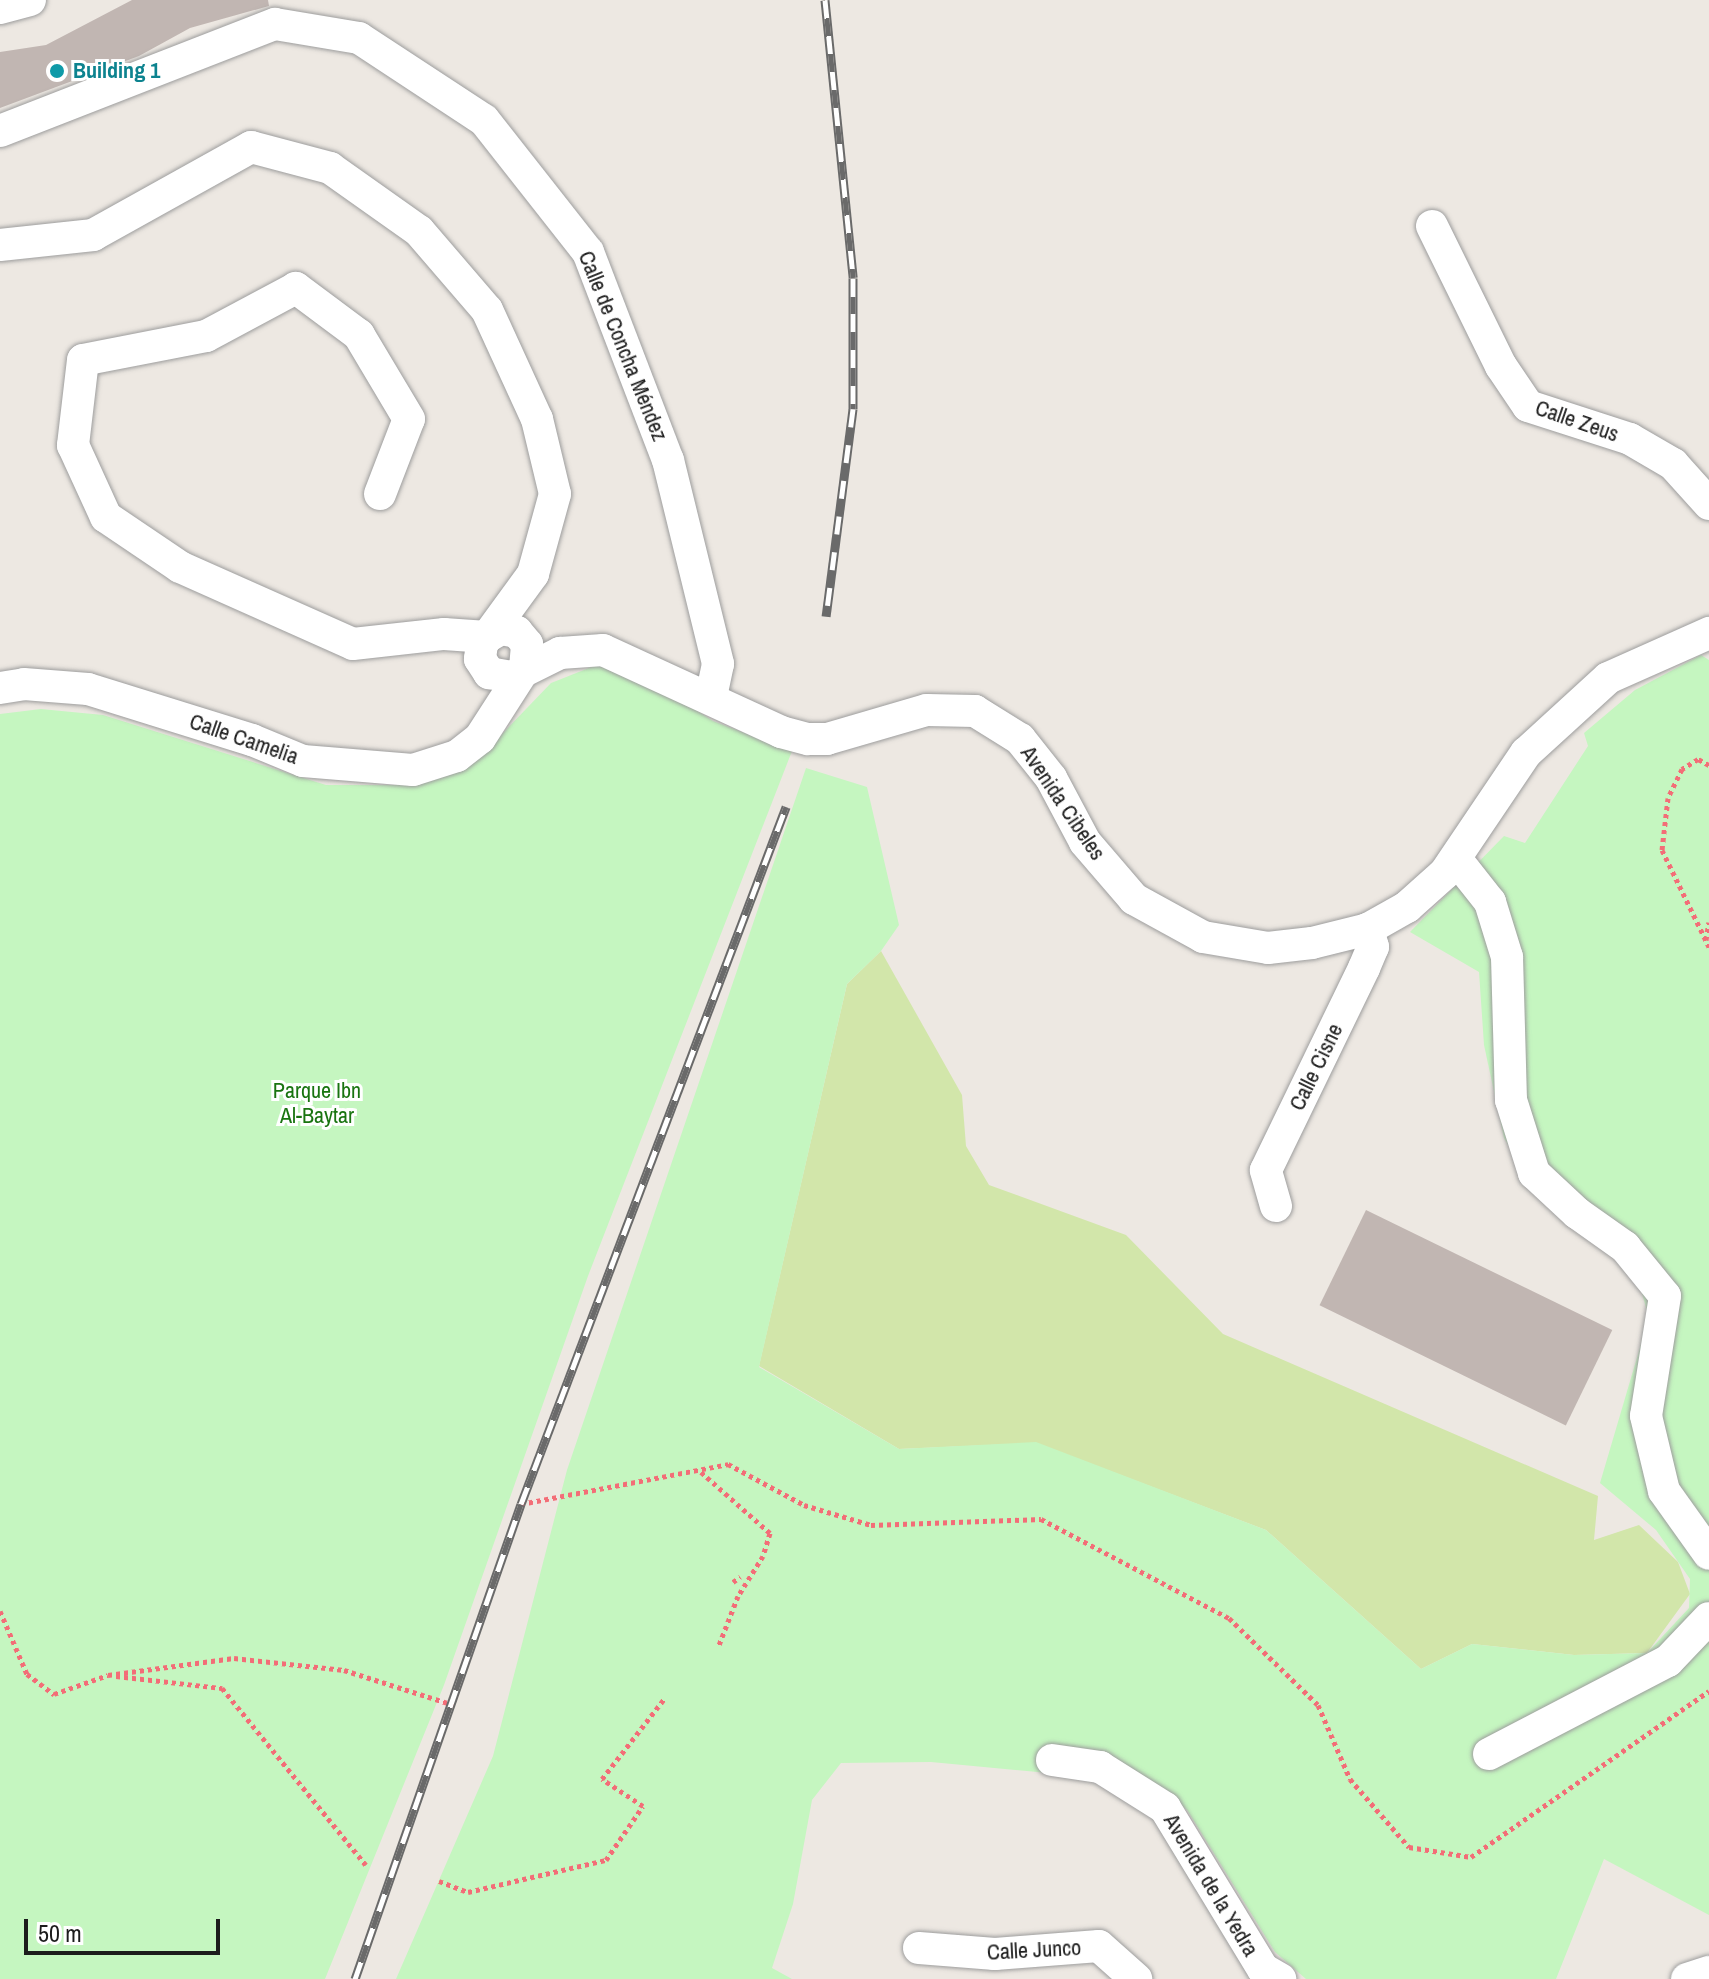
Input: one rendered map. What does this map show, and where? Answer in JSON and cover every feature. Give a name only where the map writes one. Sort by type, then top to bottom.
[{"type":"street","points":[[0,8],[30,0]]},
{"type":"street","name":"Calle de Concha Méndez","points":[[0,131],[275,24],[359,38],[484,120],[588,252],[668,460],[718,664],[711,697]]},
{"type":"street","points":[[0,245],[93,235],[251,147],[330,168],[419,231],[487,310],[537,419],[555,494],[533,574],[487,637],[480,659],[489,673],[504,679],[560,653],[603,650],[711,697]]},
{"type":"street","name":"Calle Zeus","points":[[1432,226],[1501,366],[1528,406],[1630,439],[1673,464],[1709,504]]},
{"type":"street","points":[[380,494],[409,419],[359,335],[296,288],[206,336],[83,360],[73,445],[106,517],[180,567],[353,644],[444,634],[487,637]]},
{"type":"street","name":"Avenida Cibeles","points":[[711,697],[781,732],[808,739],[827,739],[927,710],[975,711],[1020,739],[1051,778],[1085,842],[1134,899],[1203,937],[1268,948],[1368,929],[1407,907],[1456,859],[1526,753],[1608,678],[1709,633]]},
{"type":"street","name":"Calle Camelia","points":[[0,688],[24,684],[88,689],[252,740],[303,761],[413,770],[457,756],[480,738],[519,673]]},
{"type":"street","points":[[1456,859],[1490,902],[1507,957],[1511,1100],[1534,1173],[1577,1213],[1625,1247],[1665,1296],[1646,1416],[1664,1491],[1709,1554]]},
{"type":"street","name":"Calle Cisne","points":[[1276,1206],[1266,1170],[1373,947],[1368,929]]},
{"type":"street","points":[[1489,1754],[1668,1661],[1709,1618]]},
{"type":"street","name":"Avenida de la Yedra","points":[[1052,1760],[1100,1767],[1165,1808],[1263,1969],[1280,1979]]},
{"type":"street","name":"Calle Junco","points":[[919,1948],[995,1954],[1099,1946],[1136,1979]]},
{"type":"street","points":[[1687,1979],[1709,1972]]},
{"type":"path","points":[[1707,944],[1662,850],[1668,798],[1682,769],[1698,759],[1709,765]]},
{"type":"path","points":[[1707,944],[1709,922]]},
{"type":"path","points":[[521,1504],[728,1464],[804,1505],[871,1525],[1041,1519],[1229,1618],[1318,1705],[1350,1779],[1409,1847],[1471,1857],[1709,1691]]},
{"type":"path","points":[[701,1472],[770,1533],[763,1556],[738,1596],[719,1645]]},
{"type":"path","points":[[733,1582],[740,1577]]},
{"type":"path","points":[[0,1611],[27,1674],[54,1694],[108,1675],[234,1658],[344,1670],[454,1705]]},
{"type":"path","points":[[108,1675],[222,1688],[366,1865]]},
{"type":"path","points":[[439,1881],[468,1892],[606,1860],[643,1806],[602,1779],[664,1699]]},
{"type":"green space","points":[[1701,655],[1709,660],[1709,1915],[1604,1859],[1556,1979],[1306,1979],[1275,1952],[1187,1810],[1168,1794],[1091,1777],[931,1762],[841,1763],[812,1800],[793,1904],[772,1968],[792,1979],[396,1979],[493,1756],[567,1470],[806,768],[867,787],[899,925],[881,951],[847,984],[759,1367],[899,1449],[1036,1442],[1266,1530],[1421,1669],[1472,1644],[1574,1655],[1647,1653],[1689,1608],[1690,1579],[1656,1530],[1600,1483],[1641,1344],[1647,1311],[1639,1283],[1608,1251],[1541,1200],[1504,1138],[1484,1045],[1479,972],[1410,932],[1504,836],[1525,843],[1588,746],[1584,733],[1635,690]]},
{"type":"green space","name":"Parque Ibn Al-Baytar","points":[[599,664],[654,683],[713,721],[792,751],[588,1276],[444,1685],[325,1979],[0,1979],[0,714],[41,709],[103,715],[326,785],[418,785],[482,755],[551,683]]},
{"type":"green space","points":[[881,951],[962,1095],[966,1146],[989,1185],[1126,1235],[1223,1334],[1598,1496],[1594,1540],[1639,1525],[1678,1562],[1690,1594],[1647,1653],[1574,1655],[1472,1644],[1421,1669],[1266,1530],[1036,1443],[899,1449],[759,1366],[847,984]]},
{"type":"building","name":"Building 1","points":[[132,0],[268,0],[269,6],[190,28],[139,56],[0,108],[0,52],[46,45]]},
{"type":"building","points":[[1366,1210],[1612,1330],[1566,1425],[1320,1305]]},
{"type":"railway","points":[[825,0],[853,278],[853,409],[826,616]]},
{"type":"railway","points":[[355,1979],[521,1504],[786,807]]},
{"type":"place","name":"Building 1","points":[[57,71]]}]
